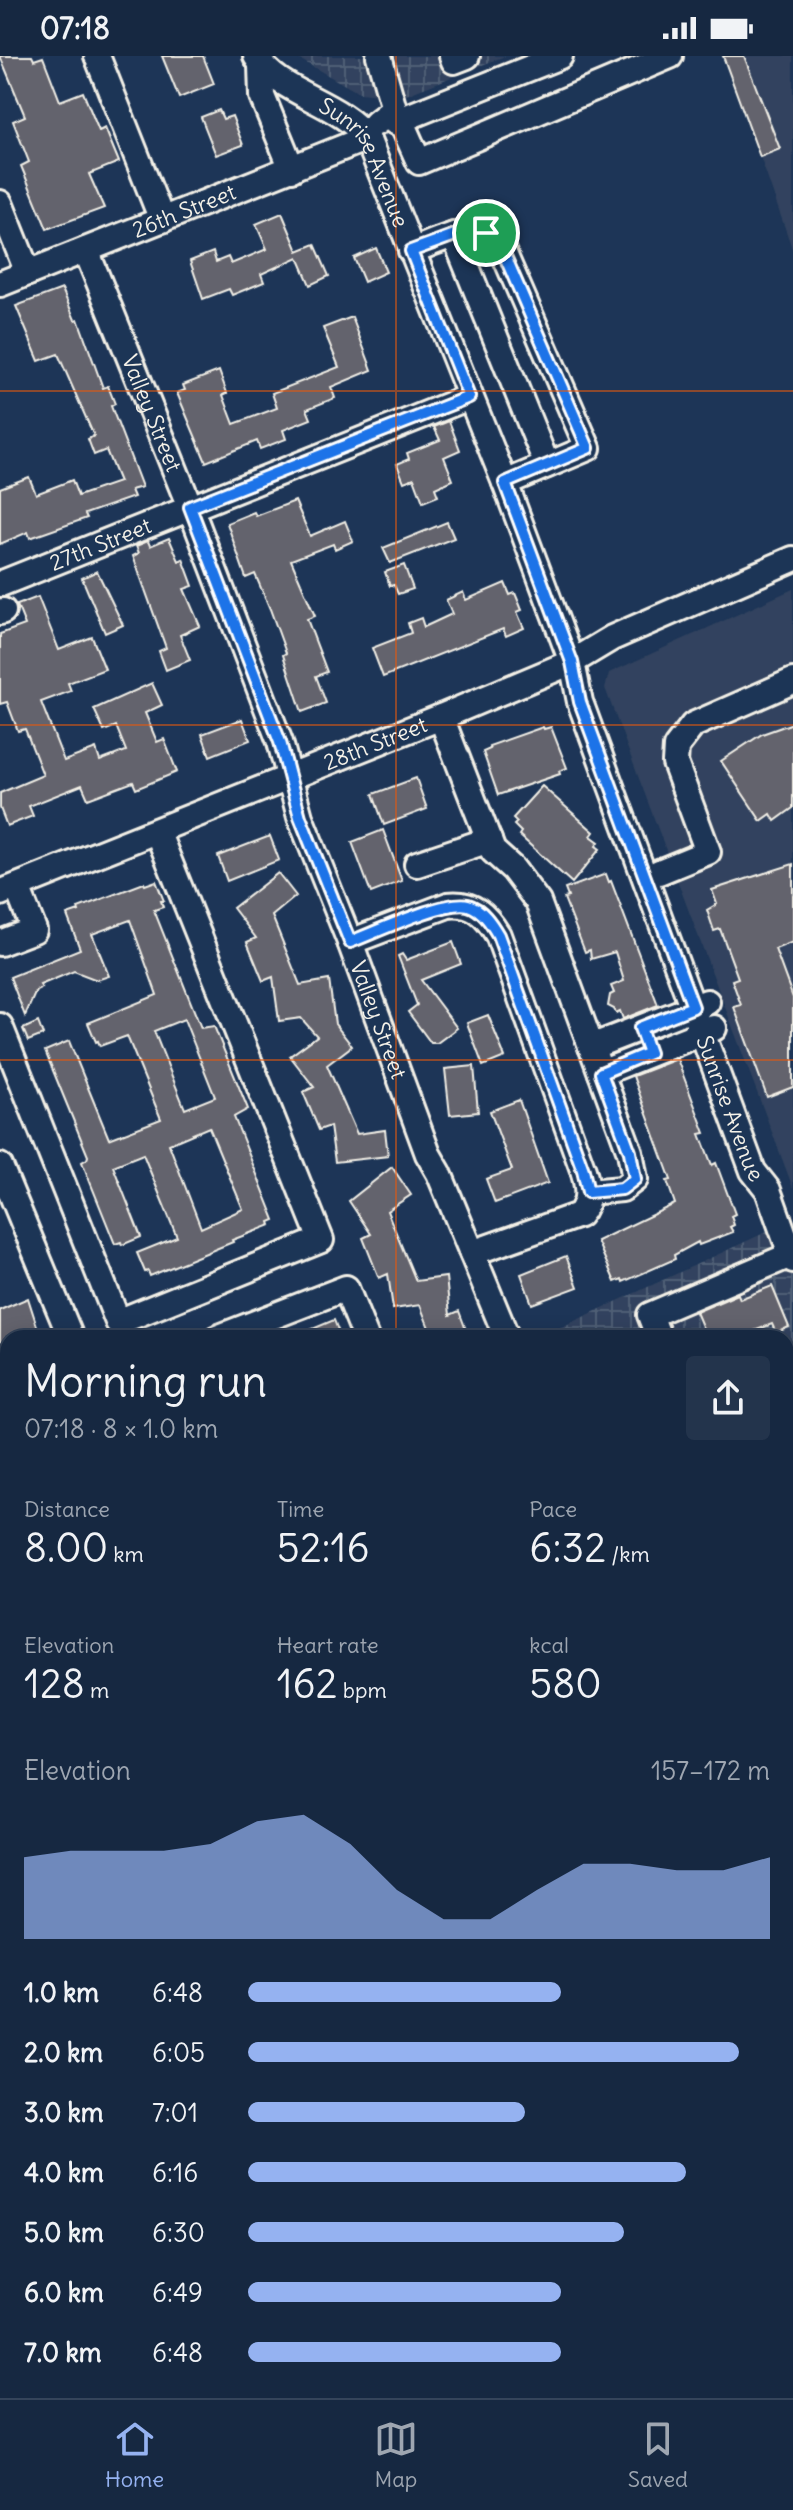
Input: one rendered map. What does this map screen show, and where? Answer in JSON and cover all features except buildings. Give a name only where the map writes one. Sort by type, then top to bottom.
[{"type":"street","points":[[97,56],[162,220]]},
{"type":"street","points":[[379,56],[392,116],[403,126],[419,162],[670,56]]},
{"type":"street","points":[[452,56],[454,61],[467,56]]},
{"type":"street","points":[[392,116],[527,56]]},
{"type":"street","points":[[392,116],[560,56]]},
{"type":"street","points":[[259,60],[262,96],[292,169]]},
{"type":"street","name":"Sunrise Avenue","points":[[259,60],[280,79],[334,109],[365,135],[505,483],[572,662],[580,702],[700,1004],[753,1171],[768,1190],[792,1257]]},
{"type":"street","name":"26th Street","points":[[0,284],[292,169],[365,135],[392,116]]},
{"type":"street","points":[[0,203],[28,273]]},
{"type":"street","points":[[411,251],[466,231],[486,233],[498,240],[588,448],[505,483]]},
{"type":"street","points":[[454,235],[547,465]]},
{"type":"street","name":"Valley Street","points":[[86,250],[190,507],[280,742],[300,817],[428,1154],[439,1173],[504,1330]]},
{"type":"street","name":"27th Street","points":[[0,584],[469,397]]},
{"type":"street","name":"28th Street","points":[[572,662],[612,638],[793,559]]},
{"type":"street","name":"28th Street","points":[[8,890],[289,780],[572,662],[618,649],[793,573]]},
{"type":"street","name":"Sunrise Avenue","points":[[572,662],[594,696],[659,872],[700,1004]]},
{"type":"street","points":[[659,872],[708,852],[675,763],[676,747],[681,737],[693,725],[793,681]]},
{"type":"street","points":[[441,717],[493,851],[513,869],[538,902],[630,1152],[635,1179],[622,1189],[588,1192]]},
{"type":"street","points":[[0,1026],[118,1322],[321,1240],[157,831]]},
{"type":"street","points":[[417,864],[489,840]]},
{"type":"street","points":[[0,943],[34,930],[8,890]]},
{"type":"street","points":[[350,942],[448,905],[471,906],[480,912],[498,935],[583,1170],[588,1192],[585,1209],[579,1215],[472,1253]]},
{"type":"street","points":[[591,1047],[700,1004]]},
{"type":"street","points":[[640,1028],[649,1053]]},
{"type":"street","points":[[601,1073],[709,1029]]},
{"type":"street","points":[[0,1166],[68,1330]]},
{"type":"street","points":[[656,1330],[650,1315],[792,1257]]},
{"type":"street","points":[[238,1330],[346,1288],[363,1330]]},
{"type":"shaded area","points":[[294,56],[505,56],[401,97],[359,93]]},
{"type":"shaded area","points":[[725,56],[793,56],[793,251]]},
{"type":"shaded area","points":[[793,589],[793,1188],[605,688],[609,673]]},
{"type":"shaded area","points":[[793,1213],[793,1330],[555,1330],[762,1234]]},
{"type":"route","points":[[466,231],[486,233],[498,240],[588,448],[505,483],[572,662],[580,702],[693,1007],[640,1028],[649,1053],[601,1073],[630,1152],[635,1179],[622,1189],[588,1192],[583,1170],[498,935],[480,912],[471,906],[448,905],[350,942],[300,817],[280,742],[190,507],[469,397],[411,251],[466,231]]}]
